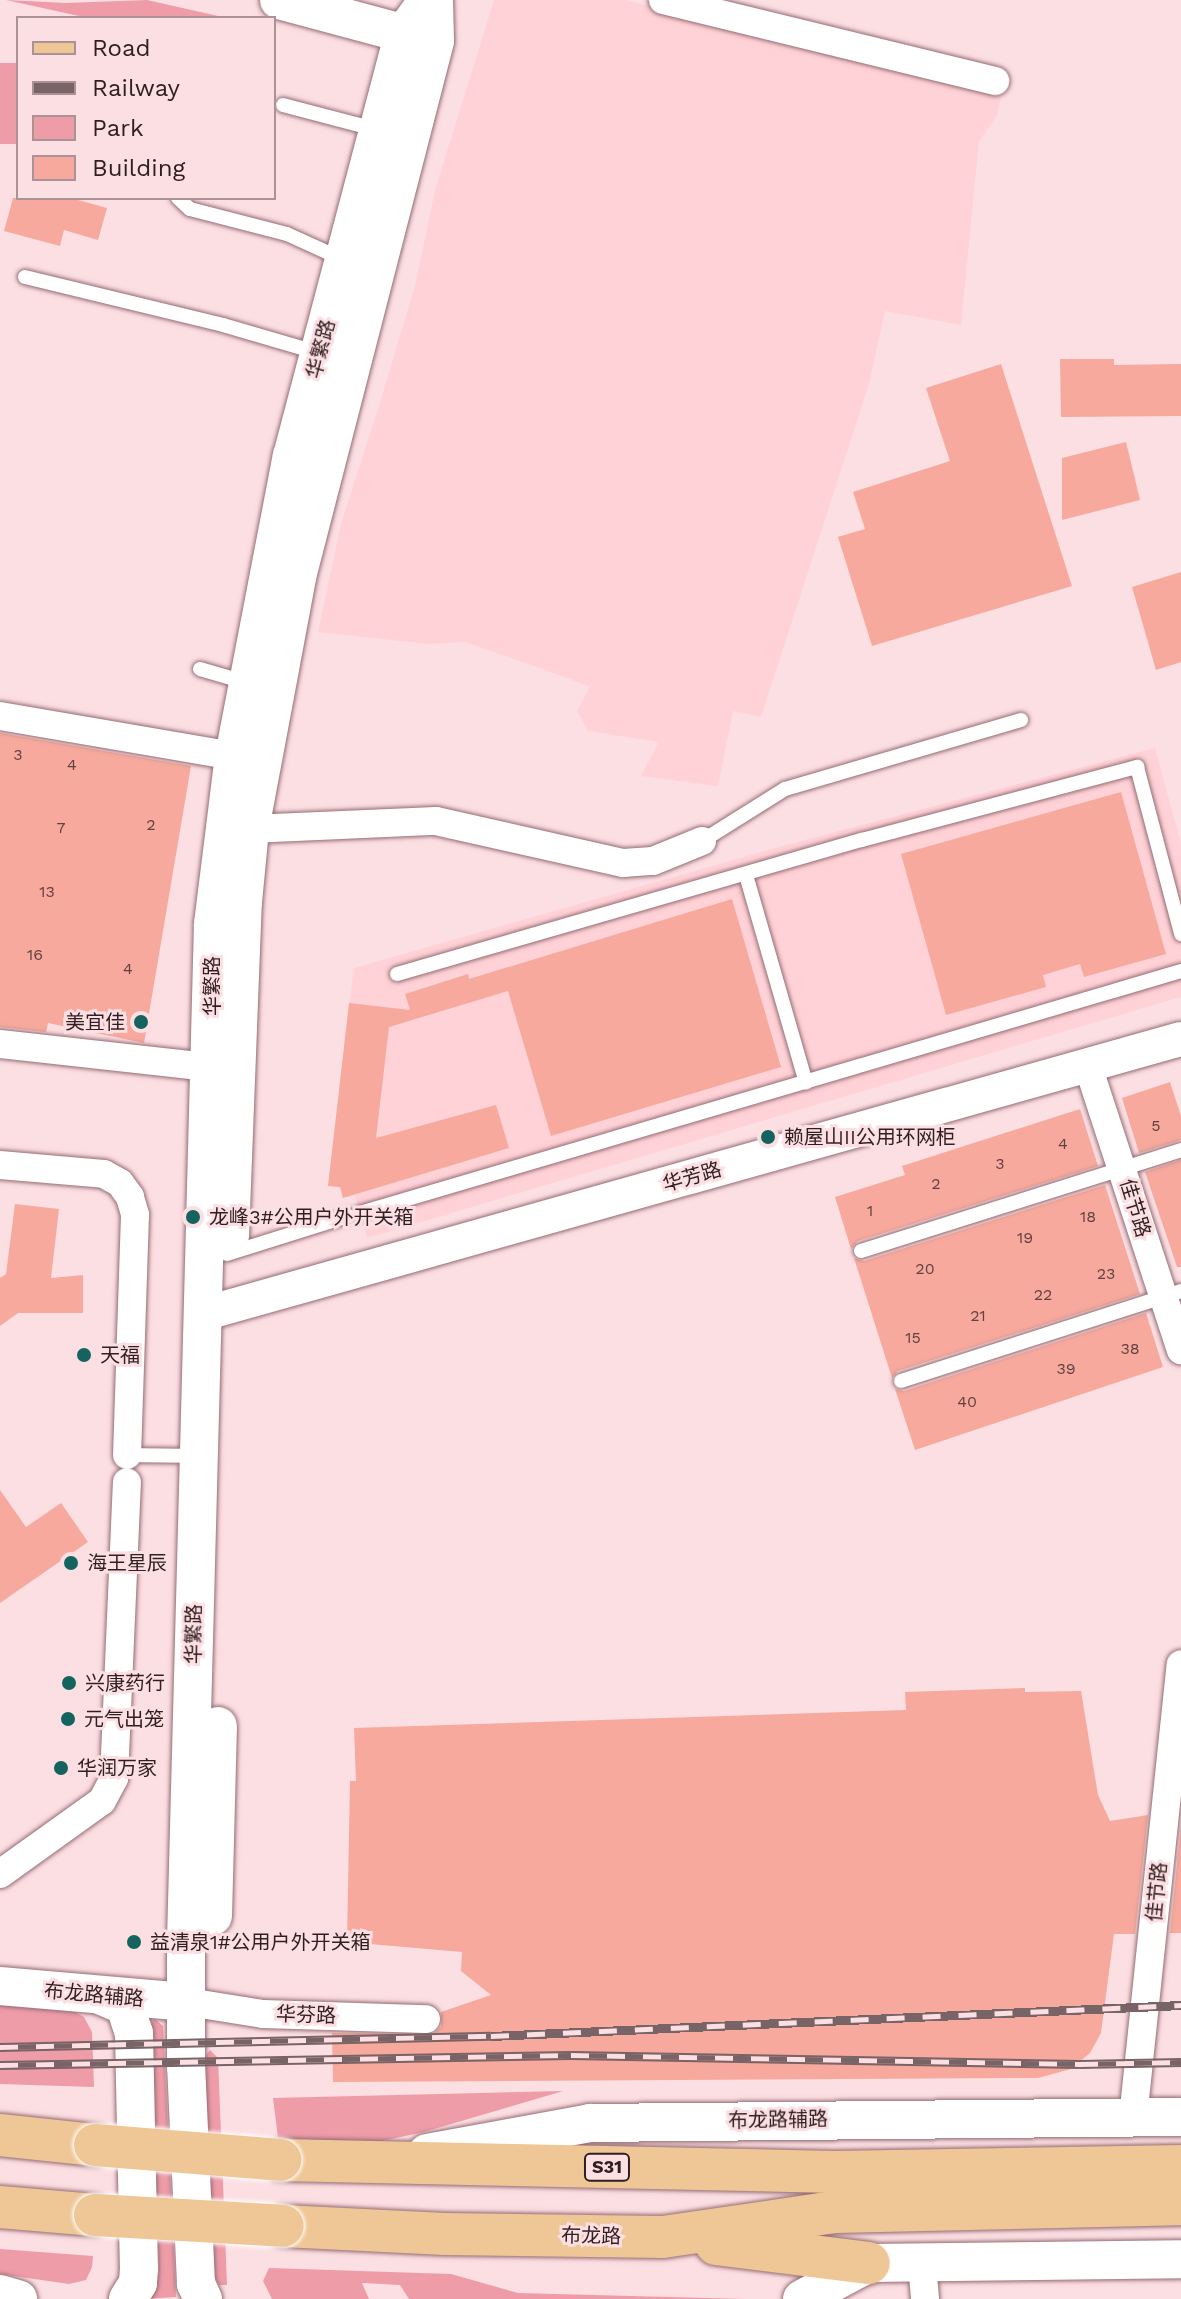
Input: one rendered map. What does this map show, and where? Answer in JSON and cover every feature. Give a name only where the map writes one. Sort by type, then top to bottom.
[{"type":"main road","points":[[279,0],[420,37]]},
{"type":"main road","name":"华繁路","points":[[188,2002],[212,1945],[217,1257],[250,829],[297,577],[431,0]]},
{"type":"main road","name":"华繁路","points":[[217,1257],[209,1067],[213,924],[234,756],[289,470],[379,130],[420,37]]},
{"type":"main road","name":"华繁路","points":[[203,2299],[196,2284],[186,2067],[186,1941],[198,1456],[216,1311]]},
{"type":"main road","name":"布龙路辅路","points":[[0,1986],[188,2002]]},
{"type":"main road","points":[[102,1996],[125,2006],[134,2033],[139,2268],[138,2283],[128,2299]]},
{"type":"main road","name":"布龙路辅路","points":[[378,2162],[590,2123],[1181,2117]]},
{"type":"main road","name":"布龙路","points":[[0,2135],[280,2160],[378,2162],[835,2192],[1181,2204]]},
{"type":"main road","name":"布龙路","points":[[0,2207],[445,2234],[663,2237],[835,2192],[1181,2166]]},
{"type":"main road","points":[[663,2237],[869,2263],[923,2281],[1181,2259]]},
{"type":"main road","points":[[802,2299],[869,2263]]},
{"type":"main road","points":[[0,2294],[18,2299]]},
{"type":"street","points":[[663,0],[995,81]]},
{"type":"street","points":[[0,716],[234,756]]},
{"type":"street","points":[[250,829],[436,821],[623,863],[653,861],[702,841]]},
{"type":"street","name":"华芳路","points":[[216,1311],[1181,1039]]},
{"type":"street","points":[[0,1044],[209,1067]]},
{"type":"street","name":"佳节路","points":[[1088,1066],[1122,1169],[1172,1294],[1181,1350]]},
{"type":"street","points":[[0,1165],[104,1174],[120,1183],[130,1197],[135,1215],[114,1778],[102,1801],[0,1874]]},
{"type":"street","name":"佳节路","points":[[1133,2118],[1181,1665]]},
{"type":"street","name":"华芬路","points":[[188,2002],[263,2014],[426,2019]]},
{"type":"lane","points":[[283,105],[379,130]]},
{"type":"lane","points":[[180,200],[190,209],[287,234],[345,260]]},
{"type":"lane","points":[[25,277],[223,325],[320,353]]},
{"type":"lane","points":[[200,669],[248,683]]},
{"type":"lane","points":[[702,841],[785,789],[1021,720]]},
{"type":"lane","points":[[397,974],[1137,767],[1181,934]]},
{"type":"lane","points":[[746,875],[806,1083]]},
{"type":"lane","points":[[217,1257],[1181,971]]},
{"type":"lane","points":[[861,1251],[1181,1150]]},
{"type":"lane","points":[[901,1381],[1172,1294]]},
{"type":"lane","points":[[127,1469],[198,1456]]},
{"type":"shaded area","points":[[494,0],[626,0],[1001,97],[997,116],[979,141],[961,325],[885,311],[869,384],[761,717],[733,711],[718,786],[641,776],[659,742],[588,731],[577,711],[590,687],[559,675],[465,642],[427,644],[318,632],[341,524],[416,282],[435,190]]},
{"type":"shaded area","points":[[1155,748],[1181,844],[1181,997],[367,1238],[353,1189],[328,1186],[354,968],[782,846]]},
{"type":"green space","points":[[6,0],[66,3],[147,0],[218,16],[79,16]]},
{"type":"green space","points":[[0,63],[16,63],[16,144],[0,144]]},
{"type":"green space","points":[[0,2005],[75,2012],[84,2017],[92,2032],[94,2087],[0,2084]]},
{"type":"green space","points":[[155,2019],[163,2026],[176,2297],[144,2299],[156,2285],[159,2272],[147,2028]]},
{"type":"green space","points":[[210,2050],[218,2058],[227,2285],[219,2285],[212,2271],[202,2060]]},
{"type":"green space","points":[[563,2091],[424,2132],[372,2143],[278,2138],[273,2098]]},
{"type":"green space","points":[[0,2249],[93,2256],[92,2267],[86,2280],[69,2284],[0,2274]]},
{"type":"green space","points":[[269,2268],[451,2274],[518,2293],[745,2299],[409,2299],[400,2285],[362,2283],[369,2299],[272,2299],[263,2281]]},
{"type":"building","points":[[13,198],[78,200],[107,208],[98,240],[64,230],[60,246],[4,231]]},
{"type":"building","points":[[1060,359],[1114,359],[1114,365],[1181,364],[1181,416],[1061,417]]},
{"type":"building","points":[[1001,364],[1072,586],[872,646],[838,537],[865,529],[853,492],[950,461],[926,388]]},
{"type":"building","points":[[1126,442],[1140,500],[1062,520],[1062,458]]},
{"type":"building","points":[[1181,572],[1181,662],[1156,670],[1132,587]]},
{"type":"building","points":[[0,733],[191,766],[144,1043],[48,1023],[46,1032],[0,1027]]},
{"type":"building","points":[[1121,792],[1166,954],[1084,977],[1080,964],[1043,975],[1046,987],[946,1015],[901,854]]},
{"type":"building","points":[[732,899],[781,1067],[551,1136],[508,991],[389,1027],[376,1138],[496,1105],[509,1148],[343,1198],[340,1187],[328,1186],[349,1003],[410,1010],[405,994],[468,974],[469,979]]},
{"type":"building","points":[[1170,1082],[1181,1116],[1181,1140],[1139,1153],[1122,1098]]},
{"type":"building","points":[[1080,1109],[1098,1166],[858,1241],[851,1249],[835,1197],[905,1175],[902,1166]]},
{"type":"building","points":[[1181,1160],[1181,1267],[1177,1267],[1145,1172]]},
{"type":"building","points":[[1105,1185],[1140,1294],[898,1371],[892,1378],[854,1258],[864,1261]]},
{"type":"building","points":[[15,1204],[59,1209],[51,1278],[83,1275],[83,1313],[18,1313],[0,1326],[0,1278],[6,1274]]},
{"type":"building","points":[[1146,1313],[1163,1367],[915,1450],[895,1389],[904,1391]]},
{"type":"building","points":[[0,1490],[26,1527],[61,1503],[88,1542],[0,1603]]},
{"type":"building","points":[[1025,1688],[1025,1692],[1081,1691],[1098,1795],[1110,1821],[1148,1815],[1135,1934],[1114,1934],[1101,2033],[1090,2053],[1071,2069],[1038,2078],[333,2082],[332,2033],[433,2034],[441,2027],[441,2012],[491,1995],[461,1971],[462,1952],[347,1942],[350,1781],[356,1781],[354,1728],[906,1710],[905,1692]]},
{"type":"building","points":[[1181,1826],[1181,1933],[1170,1933]]},
{"type":"railway","points":[[0,2047],[491,2036],[1181,2005]]},
{"type":"railway","points":[[0,2065],[571,2055],[1080,2064],[1181,2062]]},
{"type":"place","name":"美宜佳","points":[[141,1022]]},
{"type":"place","name":"赖屋山II公用环网柜","points":[[768,1137]]},
{"type":"place","name":"龙峰3#公用户外开关箱","points":[[193,1217]]},
{"type":"place","name":"天福","points":[[84,1355]]},
{"type":"place","name":"海王星辰","points":[[71,1563]]},
{"type":"place","name":"兴康药行","points":[[69,1683]]},
{"type":"place","name":"元气出笼","points":[[68,1719]]},
{"type":"place","name":"华润万家","points":[[61,1768]]},
{"type":"place","name":"益清泉1#公用户外开关箱","points":[[134,1942]]}]
